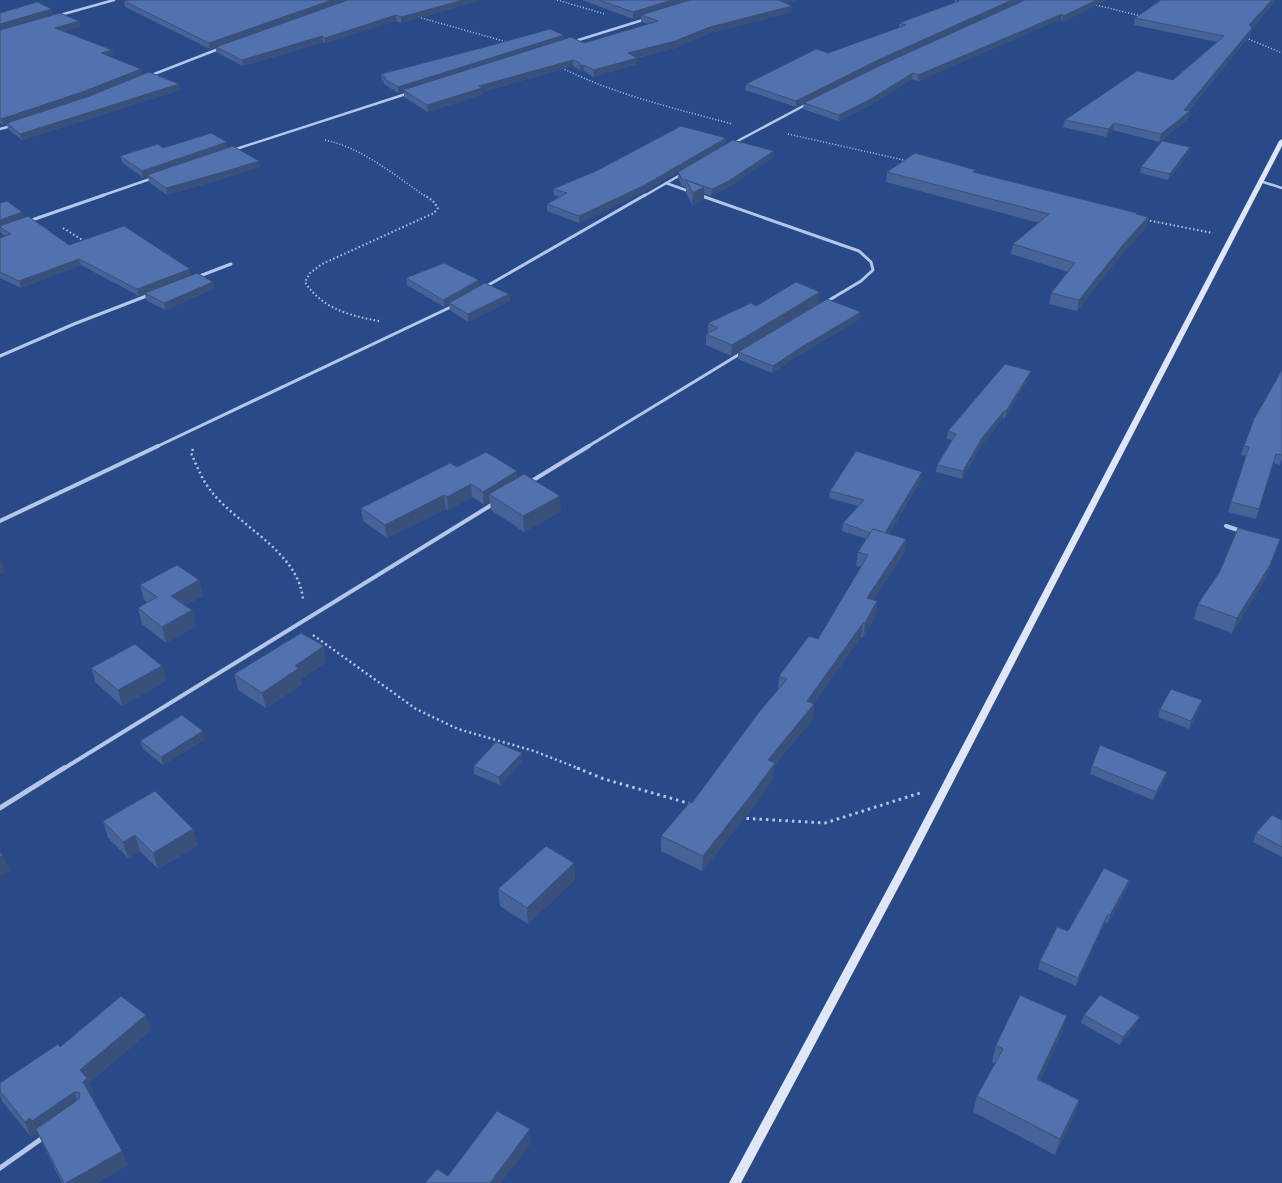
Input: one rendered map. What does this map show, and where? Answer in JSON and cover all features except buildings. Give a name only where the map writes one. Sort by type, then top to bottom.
[{"type":"main road","points":[[735,1183],[946,786],[1231,236],[1282,141]]},
{"type":"street","points":[[53,17],[114,0]]},
{"type":"street","points":[[566,44],[649,18]]},
{"type":"street","points":[[147,77],[225,46]]},
{"type":"street","points":[[230,151],[414,92]]},
{"type":"street","points":[[726,148],[811,102]]},
{"type":"street","points":[[0,129],[17,124]]},
{"type":"street","points":[[480,290],[686,171]]},
{"type":"street","points":[[26,222],[156,177]]},
{"type":"street","points":[[1260,181],[1282,188]]},
{"type":"street","points":[[666,183],[859,251],[871,262],[873,270],[860,281],[820,305]]},
{"type":"street","points":[[194,278],[231,264]]},
{"type":"street","points":[[0,356],[74,324],[150,295]]},
{"type":"street","points":[[0,521],[459,302]]},
{"type":"street","points":[[526,484],[746,350]]},
{"type":"street","points":[[0,808],[499,501]]},
{"type":"street","points":[[1226,526],[1247,532]]},
{"type":"street","points":[[0,1168],[51,1132]]},
{"type":"path","points":[[557,0],[634,23]]},
{"type":"path","points":[[1091,4],[1143,16]]},
{"type":"path","points":[[414,16],[509,42]]},
{"type":"path","points":[[1244,37],[1282,53]]},
{"type":"path","points":[[562,68],[582,78],[627,95],[757,130],[803,137],[914,162]]},
{"type":"path","points":[[319,139],[336,141],[362,155],[433,201],[438,208],[394,232],[322,264],[310,273],[305,282],[310,292],[322,302],[360,318],[385,322]]},
{"type":"path","points":[[1139,218],[1231,236]]},
{"type":"path","points":[[59,226],[86,243]]},
{"type":"path","points":[[203,424],[191,453],[211,491],[289,564],[304,593],[299,624],[416,709],[458,729],[534,751],[604,779],[696,805]]},
{"type":"path","points":[[734,816],[741,818],[825,823],[946,786]]}]
